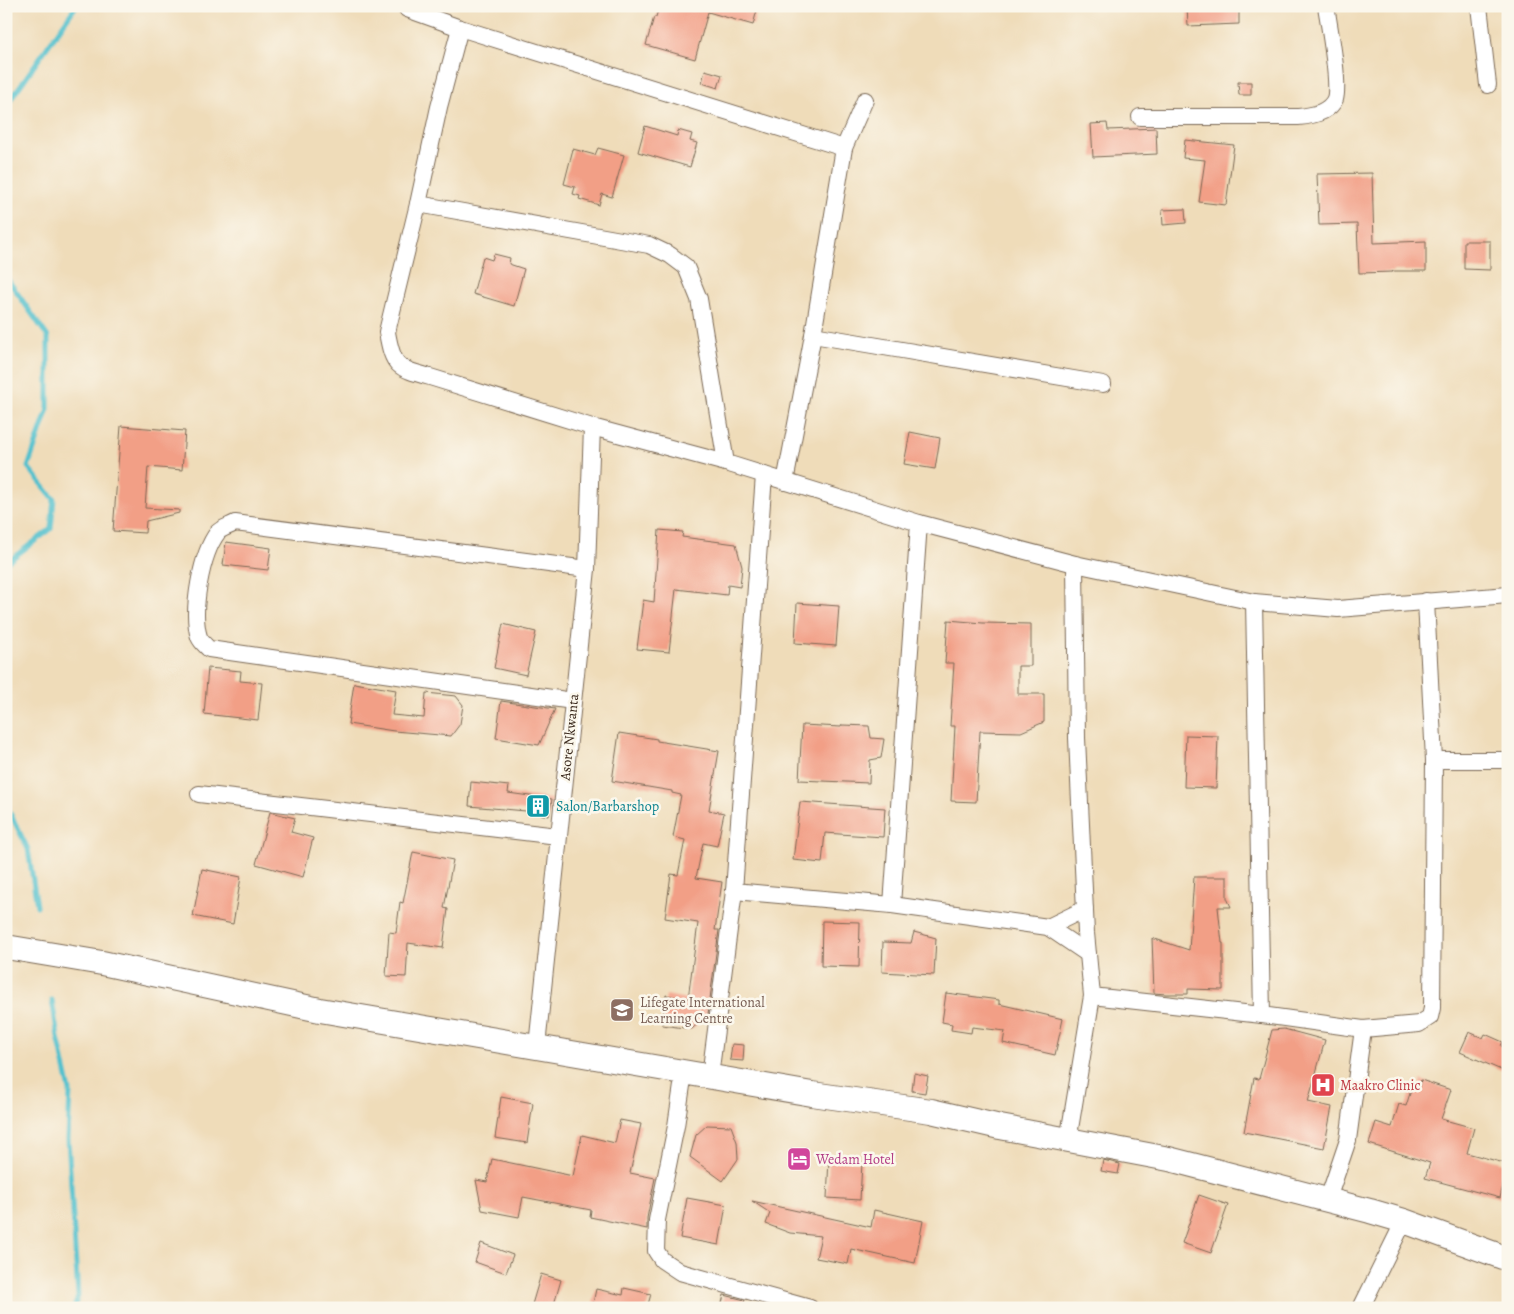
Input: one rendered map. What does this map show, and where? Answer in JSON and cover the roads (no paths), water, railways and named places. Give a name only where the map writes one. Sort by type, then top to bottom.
[{"type":"street","points":[[1140,117],[1298,116],[1322,112],[1328,108],[1335,97],[1336,84],[1332,40],[1326,6]]},
{"type":"street","points":[[1479,6],[1488,85]]},
{"type":"street","points":[[407,9],[460,28],[844,148]]},
{"type":"street","points":[[460,28],[439,107],[387,332],[391,353],[398,364],[407,371],[592,427],[726,463],[919,523],[1075,564],[1254,602],[1338,609],[1508,595]]},
{"type":"street","points":[[785,482],[813,335],[844,148],[866,100]]},
{"type":"street","points":[[418,204],[649,245],[670,255],[686,267],[699,299],[726,463]]},
{"type":"street","points":[[813,335],[1103,384]]},
{"type":"street","name":"Asore Nkwanta","points":[[536,1046],[587,569],[592,427]]},
{"type":"street","points":[[710,1076],[734,891],[764,475]]},
{"type":"street","points":[[573,701],[209,649],[200,639],[196,612],[201,574],[208,551],[219,530],[236,523],[587,569]]},
{"type":"street","points":[[892,905],[919,523]]},
{"type":"street","points":[[1068,1141],[1092,996],[1085,909],[1077,738],[1075,564]]},
{"type":"street","points":[[1092,996],[1262,1015],[1363,1029],[1419,1024],[1430,1018],[1432,1008],[1434,760],[1426,601]]},
{"type":"street","points":[[1254,602],[1262,1015]]},
{"type":"street","points":[[1434,760],[1508,760]]},
{"type":"street","points":[[199,794],[558,836]]},
{"type":"street","points":[[734,891],[892,905],[1048,927],[1088,954]]},
{"type":"street","points":[[1048,927],[1085,909]]},
{"type":"street","points":[[6,946],[102,963],[320,1010],[812,1094],[931,1111],[1068,1141],[1169,1159],[1328,1199],[1404,1221],[1508,1259]]},
{"type":"street","points":[[1328,1199],[1348,1140],[1363,1029]]},
{"type":"street","points":[[684,1072],[676,1126],[657,1220],[656,1252],[662,1260],[680,1272],[810,1308]]},
{"type":"street","points":[[1361,1308],[1404,1221]]},
{"type":"waterway","points":[[6,106],[76,6]]},
{"type":"waterway","points":[[6,277],[48,337],[48,409],[28,467],[54,499],[51,529],[6,563]]},
{"type":"waterway","points":[[6,805],[28,849],[37,906]]},
{"type":"waterway","points":[[52,1000],[70,1091],[68,1139],[78,1296],[74,1308]]},
{"type":"place","name":"Salon/Barbarshop","points":[[538,806]]},
{"type":"place","name":"Lifegate International Learning Centre","points":[[622,1010]]},
{"type":"place","name":"Maakro Clinic","points":[[1323,1085]]},
{"type":"place","name":"Wedam Hotel","points":[[799,1159]]}]
